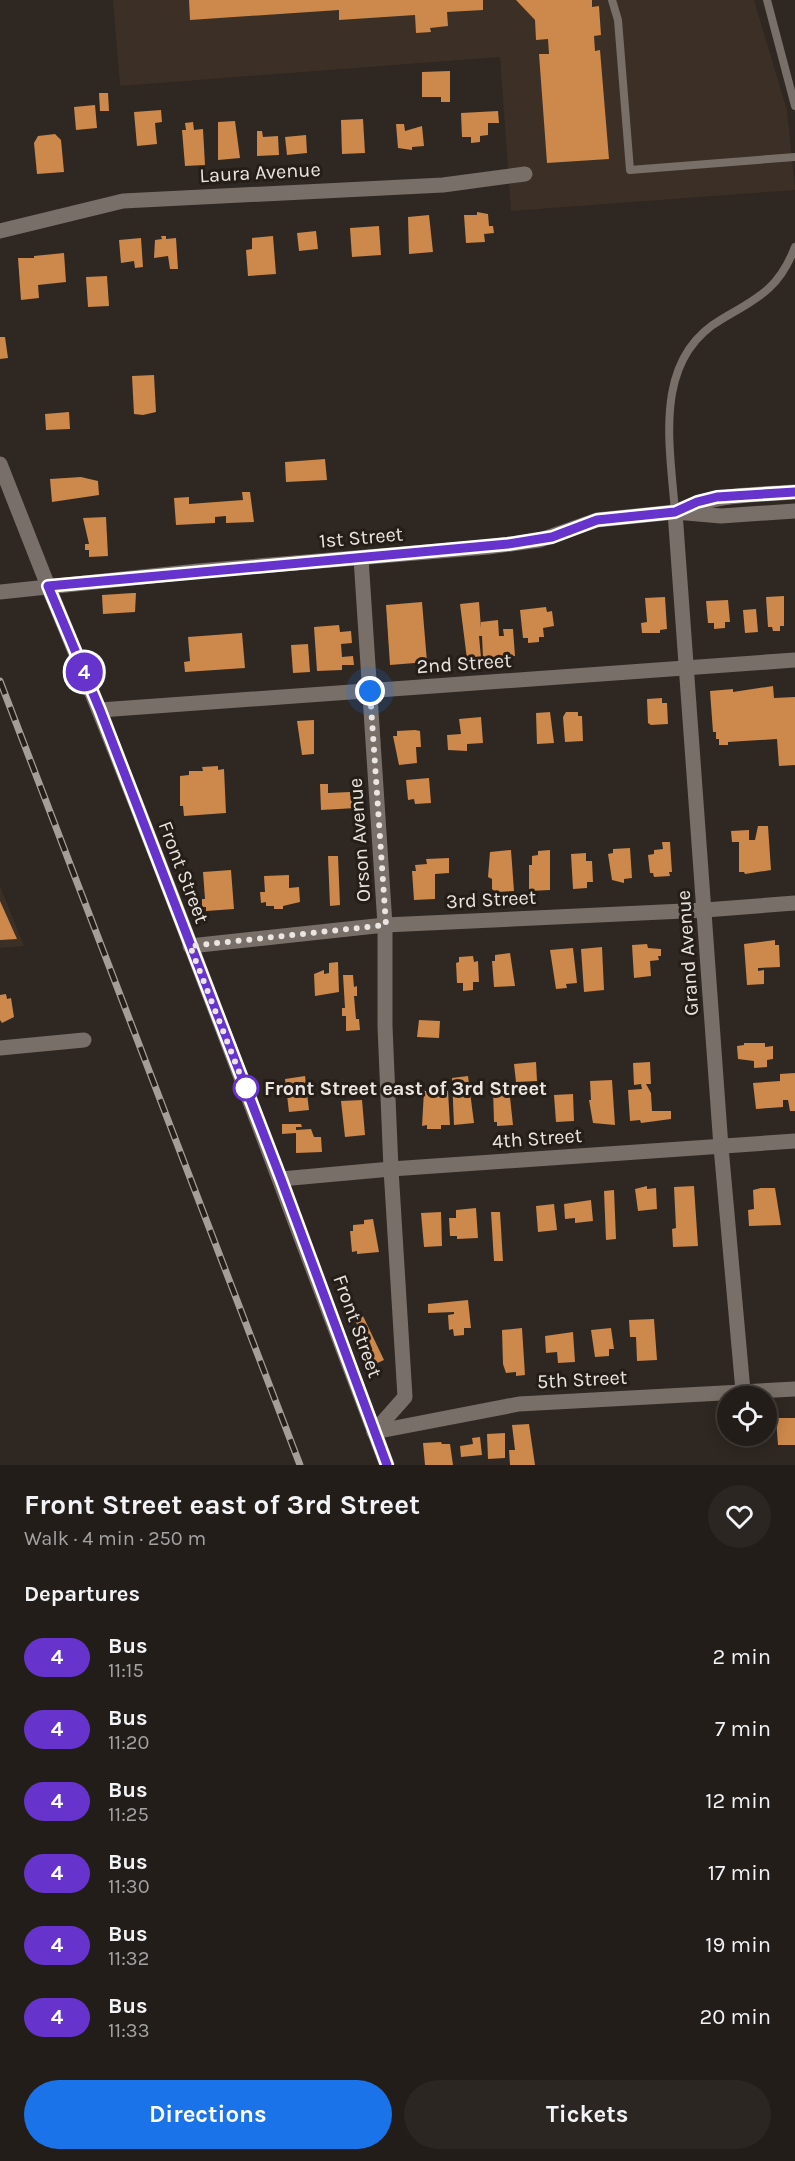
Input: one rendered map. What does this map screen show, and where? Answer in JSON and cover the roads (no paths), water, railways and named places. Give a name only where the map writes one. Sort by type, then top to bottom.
[{"type":"street","name":"Laura Avenue","points":[[0,231],[123,201],[442,185],[525,174]]},
{"type":"street","name":"Front Street","points":[[0,464],[100,710],[281,1179],[387,1465]]},
{"type":"street","name":"1st Street","points":[[675,512],[697,502],[717,497],[795,492]]},
{"type":"street","name":"1st Street","points":[[0,592],[528,542],[552,537],[597,520],[675,512],[721,516],[795,511]]},
{"type":"street","name":"Grand Avenue","points":[[675,512],[722,1147],[743,1386]]},
{"type":"street","name":"Orson Avenue","points":[[361,558],[386,925],[386,1026],[391,1168],[405,1397],[374,1432]]},
{"type":"street","name":"2nd Street","points":[[100,710],[795,660]]},
{"type":"street","name":"3rd Street","points":[[190,946],[386,925],[705,910],[795,903]]},
{"type":"street","points":[[0,1048],[84,1040]]},
{"type":"street","name":"4th Street","points":[[281,1179],[391,1168],[795,1141]]},
{"type":"street","name":"5th Street","points":[[777,1390],[795,1389]]},
{"type":"street","name":"5th Street","points":[[374,1432],[519,1404],[717,1393]]},
{"type":"lane","points":[[612,0],[618,20],[630,170],[795,157]]},
{"type":"lane","points":[[767,0],[795,106]]},
{"type":"lane","points":[[675,512],[669,411],[675,376],[699,336],[710,326],[756,301],[792,266],[795,247]]},
{"type":"railway","points":[[0,681],[300,1465]]},
{"type":"place","name":"Front Street east of 3rd Street","points":[[246,1088]]}]
